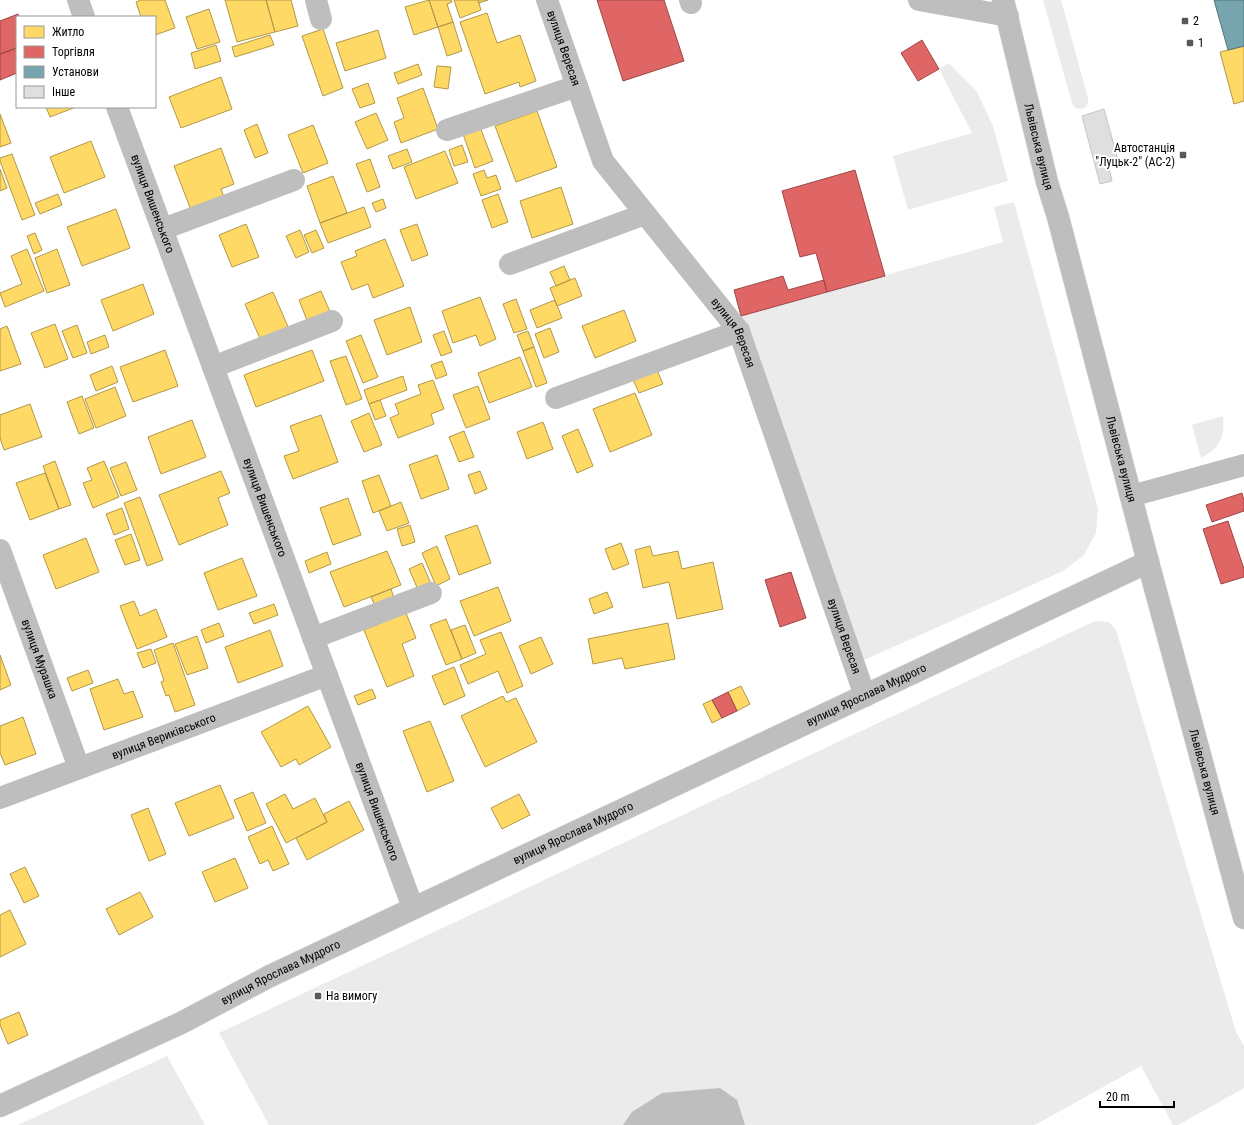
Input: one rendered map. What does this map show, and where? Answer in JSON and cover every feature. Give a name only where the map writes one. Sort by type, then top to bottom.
[{"type":"street","points":[[78,0],[84,16]]},
{"type":"street","name":"вулиця Вересая","points":[[546,0],[603,161],[739,330],[865,696]]},
{"type":"street","points":[[919,0],[1005,8]]},
{"type":"street","name":"Львівська вулиця","points":[[1005,8],[1047,182],[1058,217],[1148,562],[1244,918]]},
{"type":"street","points":[[447,130],[577,86]]},
{"type":"street","name":"вулиця Вишенського","points":[[118,108],[413,908]]},
{"type":"street","points":[[163,229],[294,180]]},
{"type":"street","points":[[510,264],[645,214]]},
{"type":"street","points":[[213,366],[332,321]]},
{"type":"street","points":[[556,398],[739,330]]},
{"type":"street","points":[[1131,496],[1244,465]]},
{"type":"street","name":"вулиця Мурашка","points":[[0,550],[79,768]]},
{"type":"street","name":"вулиця Ярослава Мудрого","points":[[0,1106],[181,1023],[270,976],[1148,562]]},
{"type":"street","points":[[313,638],[431,593]]},
{"type":"street","name":"вулиця Вериківського","points":[[0,798],[327,675]]},
{"type":"shaded area","points":[[1043,0],[1061,0],[1088,98],[1088,103],[1085,108],[1081,109],[1074,107],[1072,103]]},
{"type":"shaded area","points":[[949,63],[977,92],[993,126],[1008,181],[908,210],[893,156],[972,133],[939,69]]},
{"type":"shaded area","points":[[1014,202],[1098,509],[1096,533],[1084,555],[1063,571],[864,660],[741,316],[1003,242],[994,207]]},
{"type":"shaded area","points":[[1223,416],[1222,436],[1218,444],[1212,451],[1201,458],[1192,425]]},
{"type":"shaded area","points":[[1095,621],[1109,622],[1116,630],[1236,1032],[1244,1046],[1244,1088],[1178,1125],[1173,1125],[1141,1066],[1035,1125],[269,1125],[219,1033]]},
{"type":"shaded area","points":[[167,1056],[205,1125],[18,1125]]},
{"type":"shaded area","points":[[720,1088],[737,1100],[745,1125],[623,1125],[632,1112],[662,1093]]},
{"type":"building: Житло","points":[[141,0],[165,0],[175,28],[156,35],[156,16],[141,16],[136,2]]},
{"type":"building: Житло","points":[[225,0],[266,0],[275,32],[237,42]]},
{"type":"building: Житло","points":[[266,0],[291,0],[298,26],[275,32]]},
{"type":"building: Житло","points":[[429,0],[451,0],[452,2],[447,4],[453,22],[438,27]]},
{"type":"building: Житло","points":[[429,0],[438,27],[414,35],[405,7]]},
{"type":"building: Житло","points":[[454,0],[478,0],[481,10],[460,18]]},
{"type":"building: Житло","points":[[478,0],[488,0],[479,3]]},
{"type":"building: Житло","points":[[209,9],[220,42],[197,49],[186,17]]},
{"type":"building: Житло","points":[[487,13],[497,43],[520,35],[536,81],[520,87],[519,82],[485,94],[460,22]]},
{"type":"building: Житло","points":[[453,22],[462,51],[447,56],[438,27]]},
{"type":"building: Житло","points":[[323,29],[343,88],[323,96],[302,36]]},
{"type":"building: Житло","points":[[378,30],[386,58],[345,71],[336,43]]},
{"type":"building: Житло","points":[[270,35],[274,45],[235,57],[232,47]]},
{"type":"building: Житло","points":[[216,45],[221,61],[195,69],[191,53]]},
{"type":"building: Житло","points":[[1244,46],[1244,101],[1234,104],[1220,52]]},
{"type":"building: Житло","points":[[418,64],[422,75],[398,84],[394,73]]},
{"type":"building: Житло","points":[[437,66],[451,67],[448,89],[434,87]]},
{"type":"building: Житло","points":[[221,77],[232,109],[181,128],[169,97]]},
{"type":"building: Житло","points":[[368,83],[375,103],[360,108],[352,89]]},
{"type":"building: Житло","points":[[423,88],[438,129],[401,143],[394,122],[404,118],[397,98]]},
{"type":"building: Житло","points":[[46,108],[73,108],[50,117]]},
{"type":"building: Житло","points":[[537,111],[557,167],[516,182],[495,126]]},
{"type":"building: Житло","points":[[376,113],[388,140],[367,149],[355,122]]},
{"type":"building: Житло","points":[[0,114],[11,143],[0,147]]},
{"type":"building: Житло","points":[[257,124],[268,153],[255,158],[244,130]]},
{"type":"building: Житло","points":[[313,125],[328,163],[303,173],[288,135]]},
{"type":"building: Житло","points":[[480,127],[493,161],[475,168],[463,134]]},
{"type":"building: Житло","points":[[91,141],[105,177],[64,193],[50,157]]},
{"type":"building: Житло","points":[[462,145],[468,162],[454,166],[449,150]]},
{"type":"building: Житло","points":[[221,148],[234,184],[221,189],[224,197],[191,210],[174,166]]},
{"type":"building: Житло","points":[[407,149],[412,162],[393,169],[388,156]]},
{"type":"building: Житло","points":[[445,151],[458,183],[416,199],[404,167]]},
{"type":"building: Житло","points":[[12,154],[35,215],[22,220],[0,161],[0,158]]},
{"type":"building: Житло","points":[[370,159],[380,187],[367,192],[356,164]]},
{"type":"building: Житло","points":[[0,169],[7,188],[0,191]]},
{"type":"building: Житло","points":[[484,170],[487,178],[496,175],[501,189],[481,196],[473,174]]},
{"type":"building: Житло","points":[[333,176],[347,213],[320,223],[307,186]]},
{"type":"building: Житло","points":[[561,187],[573,224],[532,238],[520,201]]},
{"type":"building: Житло","points":[[58,194],[62,205],[40,214],[35,203]]},
{"type":"building: Житло","points":[[498,194],[508,222],[492,228],[482,200]]},
{"type":"building: Житло","points":[[383,199],[386,208],[376,212],[372,203]]},
{"type":"building: Житло","points":[[364,207],[371,227],[328,243],[320,223]]},
{"type":"building: Житло","points":[[116,209],[130,248],[82,266],[67,227]]},
{"type":"building: Житло","points":[[246,224],[259,257],[232,267],[219,235]]},
{"type":"building: Житло","points":[[417,224],[428,255],[412,261],[400,230]]},
{"type":"building: Житло","points":[[300,230],[309,252],[296,258],[286,236]]},
{"type":"building: Житло","points":[[316,230],[324,248],[312,253],[304,235]]},
{"type":"building: Житло","points":[[35,233],[42,250],[34,254],[27,236]]},
{"type":"building: Житло","points":[[385,239],[404,286],[373,298],[368,284],[352,290],[341,262],[357,256],[355,251]]},
{"type":"building: Житло","points":[[27,249],[44,291],[5,307],[0,293],[22,284],[11,256]]},
{"type":"building: Житло","points":[[57,249],[70,285],[47,293],[35,258]]},
{"type":"building: Житло","points":[[564,266],[570,280],[556,286],[550,272]]},
{"type":"building: Житло","points":[[575,278],[582,296],[557,306],[550,288]]},
{"type":"building: Житло","points":[[143,284],[154,314],[113,331],[101,300]]},
{"type":"building: Житло","points":[[321,291],[331,314],[308,323],[299,300]]},
{"type":"building: Житло","points":[[273,292],[289,329],[261,341],[245,304]]},
{"type":"building: Житло","points":[[480,297],[496,339],[480,346],[476,335],[453,343],[442,311]]},
{"type":"building: Житло","points":[[516,299],[527,329],[514,333],[503,304]]},
{"type":"building: Житло","points":[[555,300],[562,318],[537,328],[530,310]]},
{"type":"building: Житло","points":[[410,307],[422,342],[387,355],[374,320]]},
{"type":"building: Житло","points":[[624,310],[636,341],[595,358],[582,326]]},
{"type":"building: Житло","points":[[55,324],[68,359],[45,368],[31,333]]},
{"type":"building: Житло","points":[[77,325],[87,353],[73,358],[62,331]]},
{"type":"building: Житло","points":[[7,326],[21,364],[0,371],[0,329]]},
{"type":"building: Житло","points":[[550,328],[559,352],[544,358],[535,334]]},
{"type":"building: Житло","points":[[444,331],[452,352],[441,356],[433,335]]},
{"type":"building: Житло","points":[[528,331],[534,347],[523,351],[517,335]]},
{"type":"building: Житло","points":[[105,335],[109,347],[91,354],[87,342]]},
{"type":"building: Житло","points":[[361,335],[378,377],[363,383],[346,341]]},
{"type":"building: Житло","points":[[534,347],[547,383],[536,387],[523,351]]},
{"type":"building: Житло","points":[[165,350],[178,386],[133,402],[120,367]]},
{"type":"building: Житло","points":[[312,350],[324,381],[256,407],[244,375]]},
{"type":"building: Житло","points":[[346,356],[362,399],[346,405],[330,361]]},
{"type":"building: Житло","points":[[520,357],[532,387],[489,403],[478,373]]},
{"type":"building: Житло","points":[[442,361],[447,375],[436,379],[431,365]]},
{"type":"building: Житло","points":[[112,366],[118,382],[96,391],[90,375]]},
{"type":"building: Житло","points":[[657,370],[663,384],[639,393],[633,379]]},
{"type":"building: Житло","points":[[403,376],[407,390],[369,404],[364,390]]},
{"type":"building: Житло","points":[[433,380],[444,409],[431,414],[434,424],[398,438],[390,418],[399,414],[395,404],[421,394],[418,385]]},
{"type":"building: Житло","points":[[478,386],[490,419],[466,428],[453,395]]},
{"type":"building: Житло","points":[[115,387],[126,416],[96,428],[85,399]]},
{"type":"building: Житло","points":[[635,393],[652,435],[610,452],[593,409]]},
{"type":"building: Житло","points":[[82,396],[94,428],[79,434],[67,402]]},
{"type":"building: Житло","points":[[380,400],[386,416],[375,420],[369,404]]},
{"type":"building: Житло","points":[[30,404],[42,437],[4,450],[0,438],[0,415]]},
{"type":"building: Житло","points":[[369,413],[382,445],[364,452],[351,421]]},
{"type":"building: Житло","points":[[321,415],[338,462],[293,479],[284,456],[299,451],[290,426]]},
{"type":"building: Житло","points":[[192,420],[206,457],[161,474],[148,437]]},
{"type":"building: Житло","points":[[543,422],[553,449],[527,459],[517,432]]},
{"type":"building: Житло","points":[[578,429],[593,466],[577,473],[562,436]]},
{"type":"building: Житло","points":[[464,431],[474,457],[459,462],[449,437]]},
{"type":"building: Житло","points":[[437,455],[449,489],[421,499],[409,465]]},
{"type":"building: Житло","points":[[55,461],[71,505],[59,509],[43,466]]},
{"type":"building: Житло","points":[[104,461],[119,497],[93,508],[83,483],[92,480],[87,468]]},
{"type":"building: Житло","points":[[126,462],[137,490],[121,496],[110,468]]},
{"type":"building: Житло","points":[[221,471],[230,493],[218,498],[228,525],[179,545],[159,495]]},
{"type":"building: Житло","points":[[480,471],[487,489],[475,494],[468,475]]},
{"type":"building: Житло","points":[[45,473],[59,509],[30,520],[16,483]]},
{"type":"building: Житло","points":[[379,475],[391,506],[373,513],[362,481]]},
{"type":"building: Житло","points":[[140,497],[163,560],[147,566],[124,503]]},
{"type":"building: Житло","points":[[348,498],[361,535],[333,545],[320,508]]},
{"type":"building: Житло","points":[[401,502],[409,523],[387,531],[379,511]]},
{"type":"building: Житло","points":[[122,508],[129,529],[114,535],[106,514]]},
{"type":"building: Житло","points":[[410,525],[415,542],[402,546],[397,529]]},
{"type":"building: Житло","points":[[477,525],[491,563],[459,575],[445,536]]},
{"type":"building: Житло","points":[[131,534],[140,560],[125,565],[115,540]]},
{"type":"building: Житло","points":[[86,538],[99,572],[56,589],[43,555]]},
{"type":"building: Житло","points":[[621,543],[629,564],[613,570],[605,549]]},
{"type":"building: Житло","points":[[437,546],[450,579],[436,586],[422,553]]},
{"type":"building: Житло","points":[[650,546],[653,556],[678,551],[682,569],[713,562],[723,609],[677,619],[669,582],[643,588],[635,550]]},
{"type":"building: Житло","points":[[387,551],[401,585],[344,607],[330,572]]},
{"type":"building: Житло","points":[[327,552],[331,564],[309,573],[305,561]]},
{"type":"building: Житло","points":[[242,558],[257,596],[218,610],[204,573]]},
{"type":"building: Житло","points":[[422,563],[432,586],[419,592],[409,569]]},
{"type":"building: Житло","points":[[498,587],[511,621],[474,636],[460,601]]},
{"type":"building: Житло","points":[[391,589],[395,601],[376,608],[371,597]]},
{"type":"building: Житло","points":[[607,592],[613,607],[594,614],[589,599]]},
{"type":"building: Житло","points":[[134,601],[140,616],[156,609],[167,637],[137,649],[120,606]]},
{"type":"building: Житло","points":[[274,604],[278,615],[254,624],[249,613]]},
{"type":"building: Житло","points":[[406,613],[416,638],[402,644],[414,676],[387,687],[364,630]]},
{"type":"building: Житло","points":[[446,619],[462,659],[446,665],[430,625]]},
{"type":"building: Житло","points":[[219,623],[224,636],[206,643],[201,630]]},
{"type":"building: Житло","points":[[668,623],[675,659],[625,669],[622,658],[593,664],[588,639]]},
{"type":"building: Житло","points":[[465,625],[476,653],[462,659],[451,630]]},
{"type":"building: Житло","points":[[270,630],[283,666],[238,683],[225,647]]},
{"type":"building: Житло","points":[[501,632],[523,686],[507,693],[498,671],[468,684],[460,665],[486,654],[480,640]]},
{"type":"building: Житло","points":[[197,636],[208,668],[187,675],[175,644]]},
{"type":"building: Житло","points":[[541,637],[553,664],[531,674],[519,646]]},
{"type":"building: Житло","points":[[173,643],[195,705],[175,712],[169,695],[166,696],[161,682],[164,681],[154,650]]},
{"type":"building: Житло","points":[[151,649],[156,663],[143,668],[137,653]]},
{"type":"building: Житло","points":[[0,655],[11,685],[0,690]]},
{"type":"building: Житло","points":[[454,667],[465,696],[444,705],[432,676]]},
{"type":"building: Житло","points":[[88,670],[93,683],[72,691],[67,678]]},
{"type":"building: Житло","points":[[118,679],[124,694],[133,691],[143,717],[104,730],[90,689]]},
{"type":"building: Житло","points":[[741,686],[750,704],[737,711],[728,692]]},
{"type":"building: Житло","points":[[372,689],[376,698],[358,705],[354,696]]},
{"type":"building: Житло","points":[[503,696],[506,702],[516,698],[537,742],[485,767],[461,716]]},
{"type":"building: Житло","points":[[712,700],[722,718],[712,723],[703,704]]},
{"type":"building: Житло","points":[[308,706],[331,747],[299,765],[296,759],[281,767],[261,732]]},
{"type":"building: Житло","points":[[23,717],[36,754],[5,765],[0,753],[0,726]]},
{"type":"building: Житло","points":[[430,721],[454,781],[427,792],[403,731]]},
{"type":"building: Житло","points":[[220,785],[234,818],[189,836],[175,803]]},
{"type":"building: Житло","points":[[253,792],[266,823],[247,831],[234,800]]},
{"type":"building: Житло","points":[[285,794],[293,809],[315,798],[327,822],[286,843],[266,804]]},
{"type":"building: Житло","points":[[519,794],[530,815],[502,829],[491,808]]},
{"type":"building: Житло","points":[[349,801],[364,830],[307,860],[296,838],[327,822],[324,814]]},
{"type":"building: Житло","points":[[148,808],[166,854],[149,861],[131,815]]},
{"type":"building: Житло","points":[[272,826],[289,864],[273,871],[268,860],[260,864],[248,837]]},
{"type":"building: Житло","points":[[235,858],[248,888],[215,902],[202,872]]},
{"type":"building: Житло","points":[[25,867],[39,896],[24,903],[10,874]]},
{"type":"building: Житло","points":[[140,892],[153,917],[119,935],[106,909]]},
{"type":"building: Житло","points":[[10,910],[26,944],[0,957],[0,915]]},
{"type":"building: Житло","points":[[19,1012],[28,1035],[8,1044],[0,1025],[0,1020]]},
{"type":"building: Торгівля","points":[[597,0],[664,0],[684,61],[623,81]]},
{"type":"building: Торгівля","points":[[18,14],[19,16],[16,16],[16,48],[0,54],[0,21]]},
{"type":"building: Торгівля","points":[[922,40],[939,69],[918,81],[901,53]]},
{"type":"building: Торгівля","points":[[16,48],[16,73],[0,80],[0,54]]},
{"type":"building: Торгівля","points":[[855,170],[885,276],[827,292],[816,253],[800,257],[782,191]]},
{"type":"building: Торгівля","points":[[783,276],[788,290],[824,280],[827,292],[741,316],[734,290]]},
{"type":"building: Торгівля","points":[[1242,493],[1244,511],[1212,522],[1206,505]]},
{"type":"building: Торгівля","points":[[1228,521],[1244,569],[1244,577],[1221,584],[1203,529]]},
{"type":"building: Торгівля","points":[[791,572],[806,618],[780,627],[765,580]]},
{"type":"building: Торгівля","points":[[728,692],[737,711],[722,718],[712,700]]},
{"type":"building: Установи","points":[[1214,0],[1244,0],[1244,46],[1228,50]]},
{"type":"building: Інше","points":[[1104,109],[1118,160],[1108,163],[1112,181],[1100,184],[1082,116]]},
{"type":"place","name":"2","points":[[1185,21]]},
{"type":"place","name":"1","points":[[1190,43]]},
{"type":"place","name":"Автостанція \"Луцьк-2\" (АС-2)","points":[[1183,155]]},
{"type":"place","name":"На вимогу","points":[[318,996]]}]
